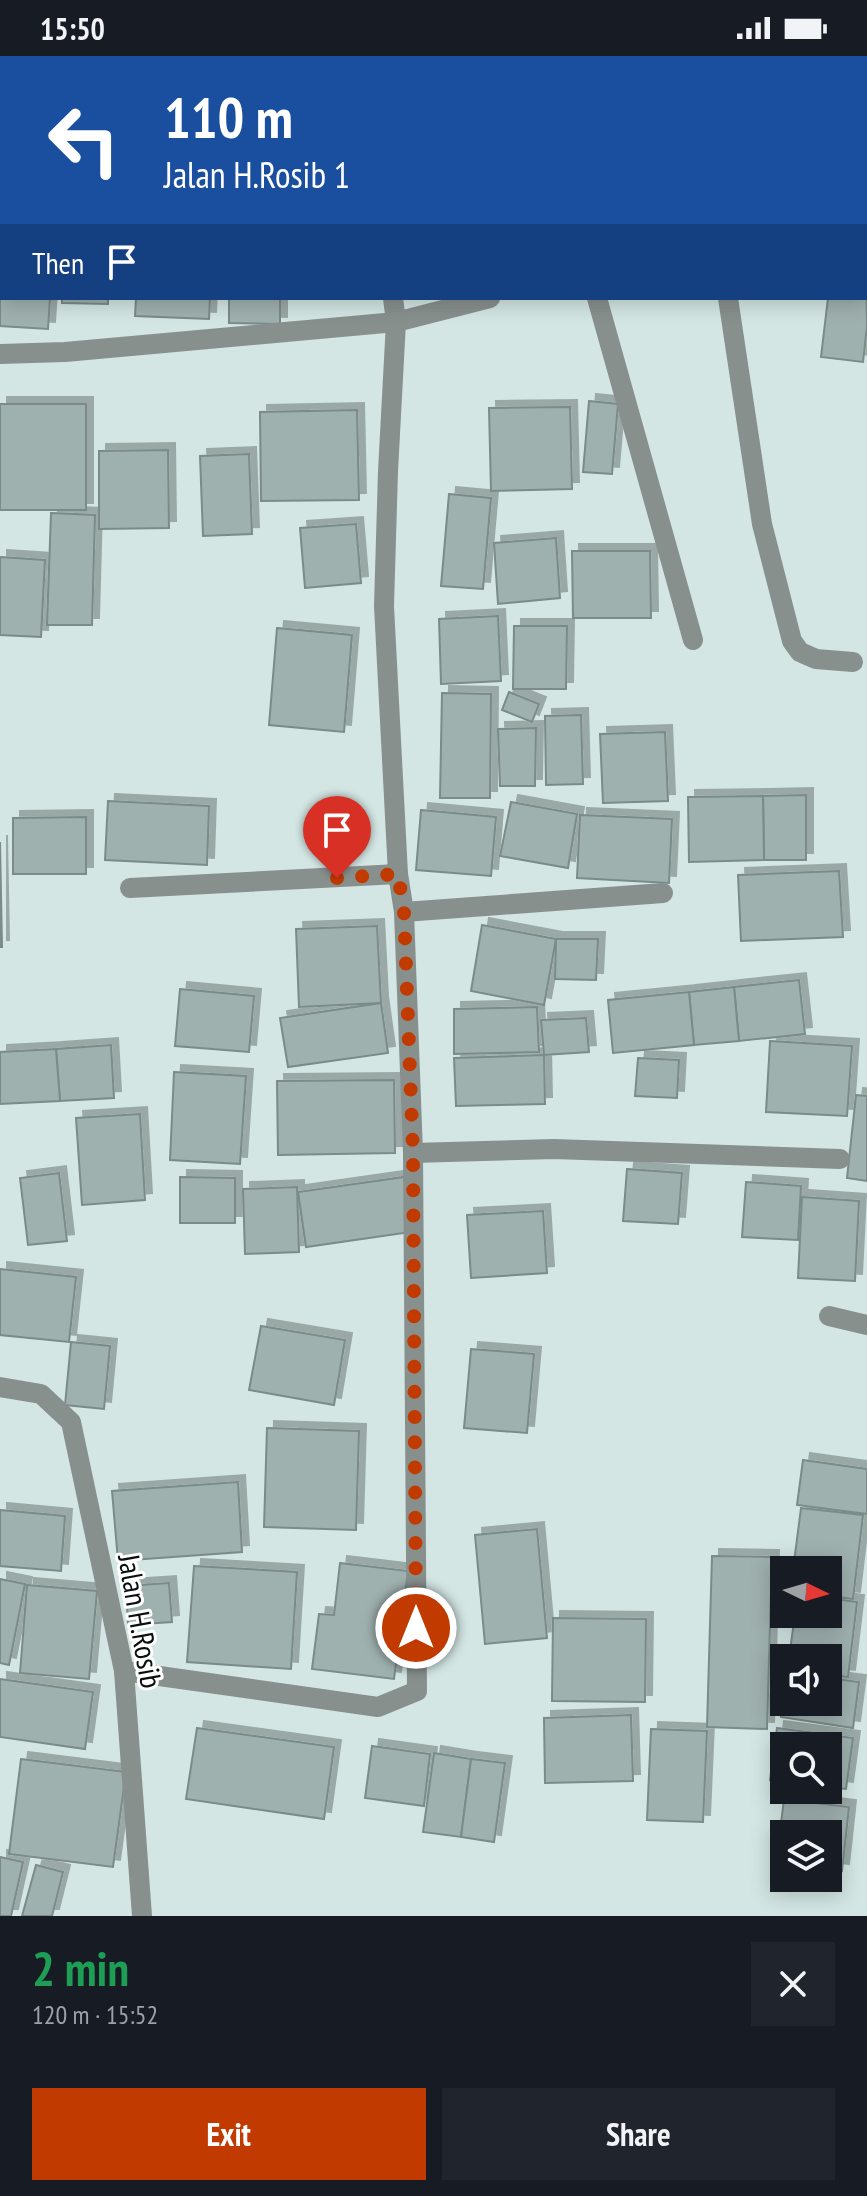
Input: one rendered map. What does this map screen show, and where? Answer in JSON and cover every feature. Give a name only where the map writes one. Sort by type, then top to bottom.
[{"type":"street","points":[[124,1671],[378,1707],[417,1691],[413,1153],[404,912],[398,874],[384,606],[396,322],[393,300]]},
{"type":"street","points":[[0,354],[65,352],[396,322],[482,300]]},
{"type":"street","points":[[598,300],[693,640]]},
{"type":"street","points":[[728,300],[762,524],[792,641],[800,652],[816,659],[853,662]]},
{"type":"street","points":[[130,888],[398,874]]},
{"type":"street","points":[[404,912],[663,893]]},
{"type":"street","points":[[413,1153],[554,1149],[840,1159]]},
{"type":"street","points":[[829,1316],[867,1325]]},
{"type":"street","name":"Jalan H.Rosib","points":[[0,1387],[41,1394],[71,1422],[124,1671],[142,1916]]},
{"type":"building","points":[[0,300],[50,300],[48,329],[0,326]]},
{"type":"building","points":[[62,300],[108,300],[108,304],[62,303]]},
{"type":"building","points":[[136,300],[210,300],[209,319],[135,316]]},
{"type":"building","points":[[229,300],[280,300],[280,324],[229,323]]},
{"type":"building","points":[[828,300],[866,300],[863,362],[821,357]]},
{"type":"building","points":[[589,401],[618,404],[612,474],[583,472]]},
{"type":"building","points":[[0,404],[86,404],[86,510],[0,510]]},
{"type":"building","points":[[570,407],[572,489],[491,491],[489,408]]},
{"type":"building","points":[[357,410],[359,500],[261,501],[260,412]]},
{"type":"building","points":[[168,450],[169,528],[99,529],[99,451]]},
{"type":"building","points":[[249,454],[252,534],[203,536],[200,456]]},
{"type":"building","points":[[449,494],[491,498],[483,589],[441,586]]},
{"type":"building","points":[[51,513],[95,515],[92,625],[47,625]]},
{"type":"building","points":[[356,524],[361,583],[305,588],[300,528]]},
{"type":"building","points":[[556,538],[560,598],[498,604],[494,543]]},
{"type":"building","points":[[572,551],[650,551],[651,618],[573,618]]},
{"type":"building","points":[[0,557],[45,560],[41,637],[0,635]]},
{"type":"building","points":[[498,616],[501,681],[441,684],[439,619]]},
{"type":"building","points":[[514,626],[567,626],[566,689],[513,689]]},
{"type":"building","points":[[277,628],[352,635],[344,732],[269,725]]},
{"type":"building","points":[[509,692],[539,704],[532,722],[502,710]]},
{"type":"building","points":[[442,693],[491,694],[490,798],[440,798]]},
{"type":"building","points":[[581,715],[583,784],[546,785],[545,716]]},
{"type":"building","points":[[536,728],[535,786],[500,786],[498,729]]},
{"type":"building","points":[[665,732],[668,801],[603,803],[600,734]]},
{"type":"building","points":[[806,795],[806,860],[764,860],[763,796]]},
{"type":"building","points":[[763,796],[764,860],[689,862],[688,797]]},
{"type":"building","points":[[108,801],[209,806],[207,865],[105,860]]},
{"type":"building","points":[[511,802],[577,814],[568,868],[500,856]]},
{"type":"building","points":[[421,810],[496,817],[491,876],[416,870]]},
{"type":"building","points":[[580,815],[672,819],[669,883],[577,878]]},
{"type":"building","points":[[86,817],[86,874],[13,874],[13,818]]},
{"type":"building","points":[[0,842],[2,947],[0,947]]},
{"type":"building","points":[[839,871],[843,937],[741,941],[738,875]]},
{"type":"building","points":[[482,925],[556,939],[544,1005],[471,991]]},
{"type":"building","points":[[377,926],[381,1003],[299,1007],[296,929]]},
{"type":"building","points":[[556,939],[598,939],[596,980],[555,979]]},
{"type":"building","points":[[799,980],[805,1034],[739,1041],[734,987]]},
{"type":"building","points":[[734,987],[739,1041],[694,1045],[689,992]]},
{"type":"building","points":[[180,989],[254,996],[249,1052],[175,1046]]},
{"type":"building","points":[[689,992],[694,1045],[613,1053],[608,1000]]},
{"type":"building","points":[[381,1003],[388,1053],[288,1067],[280,1018]]},
{"type":"building","points":[[537,1007],[539,1052],[454,1054],[454,1009]]},
{"type":"building","points":[[586,1018],[589,1052],[544,1055],[541,1020]]},
{"type":"building","points":[[770,1041],[852,1046],[847,1116],[766,1112]]},
{"type":"building","points":[[111,1045],[114,1098],[60,1101],[56,1049]]},
{"type":"building","points":[[56,1049],[60,1101],[0,1104],[0,1052]]},
{"type":"building","points":[[544,1055],[545,1104],[456,1106],[454,1058]]},
{"type":"building","points":[[638,1058],[679,1060],[677,1098],[635,1096]]},
{"type":"building","points":[[174,1072],[246,1076],[240,1164],[170,1160]]},
{"type":"building","points":[[394,1080],[395,1153],[278,1155],[277,1081]]},
{"type":"building","points":[[856,1095],[867,1096],[867,1181],[847,1178]]},
{"type":"building","points":[[140,1114],[145,1200],[82,1205],[76,1118]]},
{"type":"building","points":[[627,1169],[682,1173],[678,1224],[623,1221]]},
{"type":"building","points":[[59,1173],[67,1241],[28,1245],[20,1178]]},
{"type":"building","points":[[180,1177],[235,1178],[235,1223],[180,1223]]},
{"type":"building","points":[[404,1177],[411,1232],[306,1247],[298,1192]]},
{"type":"building","points":[[746,1182],[801,1186],[798,1240],[742,1237]]},
{"type":"building","points":[[297,1187],[299,1252],[245,1254],[243,1189]]},
{"type":"building","points":[[802,1197],[859,1201],[855,1281],[798,1278]]},
{"type":"building","points":[[543,1211],[547,1273],[471,1278],[467,1215]]},
{"type":"building","points":[[0,1269],[76,1277],[69,1342],[0,1335]]},
{"type":"building","points":[[261,1326],[345,1340],[334,1405],[249,1390]]},
{"type":"building","points":[[71,1342],[110,1346],[104,1409],[65,1405]]},
{"type":"building","points":[[471,1349],[534,1354],[527,1433],[464,1428]]},
{"type":"building","points":[[267,1428],[359,1431],[356,1530],[264,1527]]},
{"type":"building","points":[[803,1460],[867,1469],[867,1514],[797,1505]]},
{"type":"building","points":[[238,1482],[242,1552],[118,1561],[112,1491]]},
{"type":"building","points":[[801,1508],[863,1515],[853,1599],[842,1598],[842,1556],[795,1556]]},
{"type":"building","points":[[0,1510],[65,1516],[61,1571],[0,1566]]},
{"type":"building","points":[[537,1529],[547,1638],[485,1644],[475,1535]]},
{"type":"building","points":[[712,1556],[770,1557],[767,1729],[707,1727]]},
{"type":"building","points":[[340,1563],[408,1571],[394,1679],[312,1669],[319,1614],[334,1615]]},
{"type":"building","points":[[194,1566],[297,1572],[291,1669],[187,1662]]},
{"type":"building","points":[[0,1579],[25,1584],[9,1665],[0,1663]]},
{"type":"building","points":[[169,1583],[172,1622],[128,1625],[126,1586]]},
{"type":"building","points":[[27,1585],[97,1591],[89,1679],[20,1673]]},
{"type":"building","points":[[842,1600],[857,1602],[848,1677],[842,1676],[842,1644],[791,1644],[793,1628],[842,1628]]},
{"type":"building","points":[[553,1618],[646,1619],[645,1702],[552,1701]]},
{"type":"building","points":[[0,1679],[93,1692],[85,1749],[0,1737]]},
{"type":"building","points":[[842,1680],[859,1682],[853,1728],[781,1717],[842,1716]]},
{"type":"building","points":[[631,1715],[633,1781],[545,1783],[544,1718]]},
{"type":"building","points":[[197,1728],[334,1747],[324,1819],[186,1799]]},
{"type":"building","points":[[777,1728],[807,1732],[776,1732]]},
{"type":"building","points":[[651,1729],[707,1731],[703,1822],[647,1820]]},
{"type":"building","points":[[842,1737],[853,1738],[846,1789],[842,1789]]},
{"type":"building","points":[[372,1746],[430,1754],[424,1806],[365,1798]]},
{"type":"building","points":[[434,1753],[471,1759],[461,1837],[423,1832]]},
{"type":"building","points":[[21,1759],[126,1772],[113,1867],[9,1854]]},
{"type":"building","points":[[471,1759],[505,1763],[494,1842],[461,1837]]},
{"type":"building","points":[[783,1804],[849,1807],[842,1871],[842,1820],[781,1820]]},
{"type":"building","points":[[0,1857],[23,1862],[11,1916],[0,1916]]},
{"type":"building","points":[[36,1865],[63,1872],[52,1916],[22,1916]]},
{"type":"route","points":[[337,878],[398,874],[404,912],[413,1153],[416,1628]]}]
